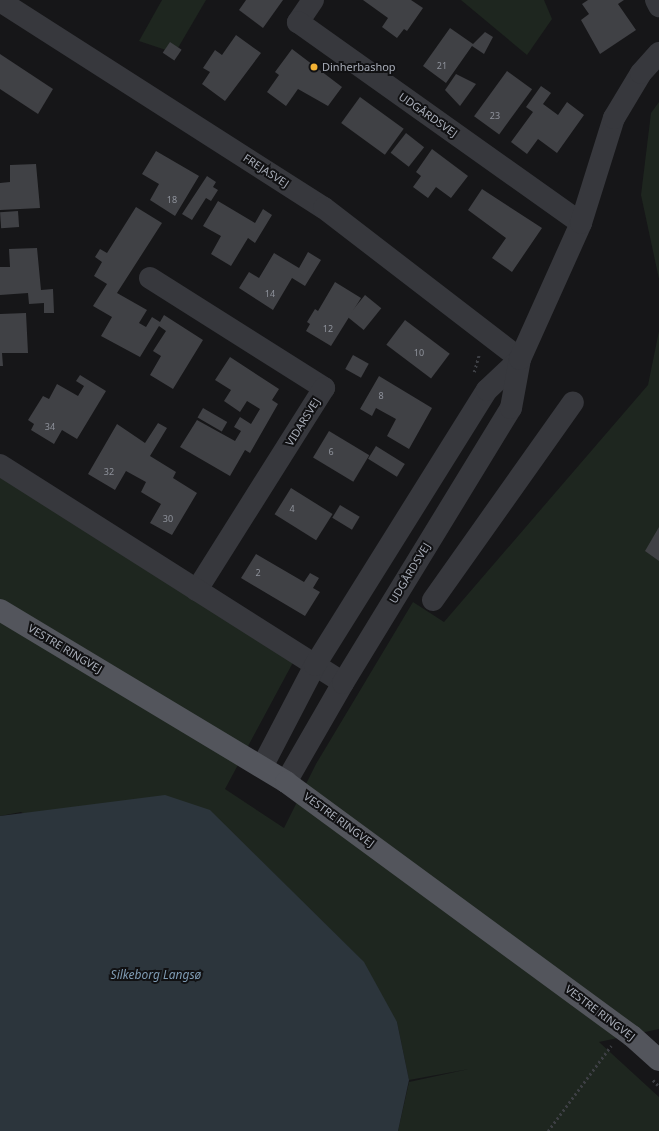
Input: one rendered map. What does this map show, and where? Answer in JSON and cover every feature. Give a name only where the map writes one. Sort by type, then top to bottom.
[{"type":"main road","name":"VESTRE RINGVEJ","points":[[0,610],[286,782],[632,1036],[654,1068]]},
{"type":"street","name":"UDGÅRDSVEJ","points":[[313,0],[298,22],[581,223]]},
{"type":"street","points":[[656,0],[659,6]]},
{"type":"street","name":"FREJASVEJ","points":[[0,1],[324,208],[520,359]]},
{"type":"street","name":"UDGÅRDSVEJ","points":[[286,782],[343,683],[511,408],[520,359],[581,223],[614,118],[642,73],[659,53]]},
{"type":"street","name":"VIDARSVEJ","points":[[150,278],[324,388],[197,590]]},
{"type":"street","name":"UDGÅRDSVEJ","points":[[262,767],[315,665],[487,390],[520,359]]},
{"type":"street","points":[[433,600],[573,402]]},
{"type":"street","points":[[0,465],[343,683]]},
{"type":"path","points":[[605,1041],[616,1049]]},
{"type":"path","points":[[548,1131],[612,1045]]},
{"type":"path","points":[[654,1068],[659,1086]]},
{"type":"shaded area","points":[[162,0],[206,0],[175,53],[139,41]]},
{"type":"shaded area","points":[[461,0],[544,0],[552,19],[527,55]]},
{"type":"shaded area","points":[[659,102],[659,279],[641,195],[651,113]]},
{"type":"shaded area","points":[[659,331],[659,1029],[599,1042],[659,1097],[659,1131],[398,1131],[409,1082],[469,1069],[409,1080],[397,1022],[21,812],[0,816],[0,476],[297,655],[225,789],[284,828],[316,764],[413,602],[444,622],[648,385]]},
{"type":"water","name":"Silkeborg Langsø","points":[[165,795],[210,810],[364,962],[397,1022],[409,1080],[398,1131],[0,1131],[0,816]]},
{"type":"building","points":[[246,0],[283,0],[263,28],[239,10]]},
{"type":"building","points":[[363,0],[411,0],[423,8],[407,31],[404,29],[397,38],[382,27],[388,18]]},
{"type":"building","points":[[588,0],[624,0],[618,4],[636,30],[600,54],[581,20],[589,14],[582,4]]},
{"type":"building","points":[[450,28],[473,44],[485,32],[493,37],[484,54],[472,46],[446,83],[423,66]]},
{"type":"building","points":[[236,35],[261,53],[225,101],[202,84],[210,72],[203,68],[215,50],[222,55]]},
{"type":"building","points":[[170,42],[182,50],[174,61],[163,53]]},
{"type":"building","points":[[292,49],[342,87],[328,106],[298,89],[286,106],[267,92],[279,75],[275,72]]},
{"type":"building","points":[[0,54],[53,89],[38,114],[0,89]]},
{"type":"building","points":[[507,71],[532,89],[499,135],[474,116]]},
{"type":"building","points":[[456,74],[476,84],[460,106],[445,90]]},
{"type":"building","points":[[541,86],[551,93],[543,104],[558,115],[567,102],[584,115],[557,153],[538,139],[527,154],[511,142],[533,112],[526,107]]},
{"type":"building","points":[[360,97],[404,129],[385,155],[341,123]]},
{"type":"building","points":[[406,133],[424,147],[409,167],[391,153]]},
{"type":"building","points":[[432,149],[468,176],[451,198],[436,187],[428,198],[413,187],[421,176],[416,172]]},
{"type":"building","points":[[156,151],[199,176],[175,216],[150,200],[159,184],[142,174]]},
{"type":"building","points":[[36,164],[40,208],[0,210],[0,183],[10,182],[10,165]]},
{"type":"building","points":[[207,176],[216,182],[213,187],[218,190],[211,201],[206,198],[192,220],[182,214]]},
{"type":"building","points":[[482,189],[542,228],[512,272],[492,258],[506,238],[468,210]]},
{"type":"building","points":[[218,201],[255,223],[263,209],[272,215],[255,243],[248,238],[231,266],[211,254],[221,236],[203,226]]},
{"type":"building","points":[[136,207],[162,223],[117,293],[147,310],[139,323],[146,327],[152,317],[160,322],[164,315],[203,340],[173,389],[150,375],[161,356],[153,351],[166,331],[159,326],[140,357],[101,336],[112,317],[93,306],[107,284],[94,276],[102,262],[95,257],[100,249],[107,253]]},
{"type":"building","points":[[18,211],[19,227],[1,228],[0,212]]},
{"type":"building","points":[[37,248],[41,290],[53,289],[54,313],[44,313],[44,303],[29,304],[28,293],[0,295],[0,267],[10,267],[9,249]]},
{"type":"building","points":[[308,252],[321,260],[305,286],[292,278],[273,310],[239,288],[249,272],[259,278],[274,253],[299,268]]},
{"type":"building","points":[[335,282],[361,298],[331,346],[306,331],[310,324],[307,322],[315,309],[318,311]]},
{"type":"building","points":[[365,295],[381,308],[364,330],[347,317]]},
{"type":"building","points":[[26,313],[28,353],[2,353],[3,366],[0,366],[0,314]]},
{"type":"building","points":[[405,320],[450,354],[431,378],[386,345]]},
{"type":"building","points":[[353,355],[369,364],[361,378],[345,369]]},
{"type":"building","points":[[230,357],[279,389],[272,400],[278,404],[250,453],[245,450],[230,476],[180,447],[197,420],[235,441],[241,431],[234,427],[240,417],[251,424],[260,409],[247,401],[240,412],[224,401],[231,390],[215,380]]},
{"type":"building","points":[[80,375],[106,391],[77,439],[62,430],[54,444],[31,430],[34,424],[28,420],[43,396],[49,399],[57,384],[78,396],[84,386],[76,381]]},
{"type":"building","points":[[379,376],[432,408],[409,449],[387,436],[396,419],[376,408],[372,416],[360,409]]},
{"type":"building","points":[[203,408],[227,422],[222,432],[198,418]]},
{"type":"building","points":[[158,423],[167,428],[150,456],[176,472],[173,478],[197,493],[172,535],[150,523],[161,504],[141,492],[146,482],[126,471],[115,490],[88,474],[117,424],[145,443]]},
{"type":"building","points":[[329,431],[369,455],[353,482],[313,458]]},
{"type":"building","points":[[376,446],[405,464],[397,477],[368,459]]},
{"type":"building","points":[[291,488],[333,514],[316,540],[275,514]]},
{"type":"building","points":[[340,505],[360,517],[352,530],[332,518]]},
{"type":"building","points":[[659,527],[659,561],[645,551]]},
{"type":"building","points":[[256,554],[304,582],[310,573],[319,578],[313,588],[320,592],[305,616],[241,578]]},
{"type":"place","name":"Dinherbashop","points":[[314,67]]}]
